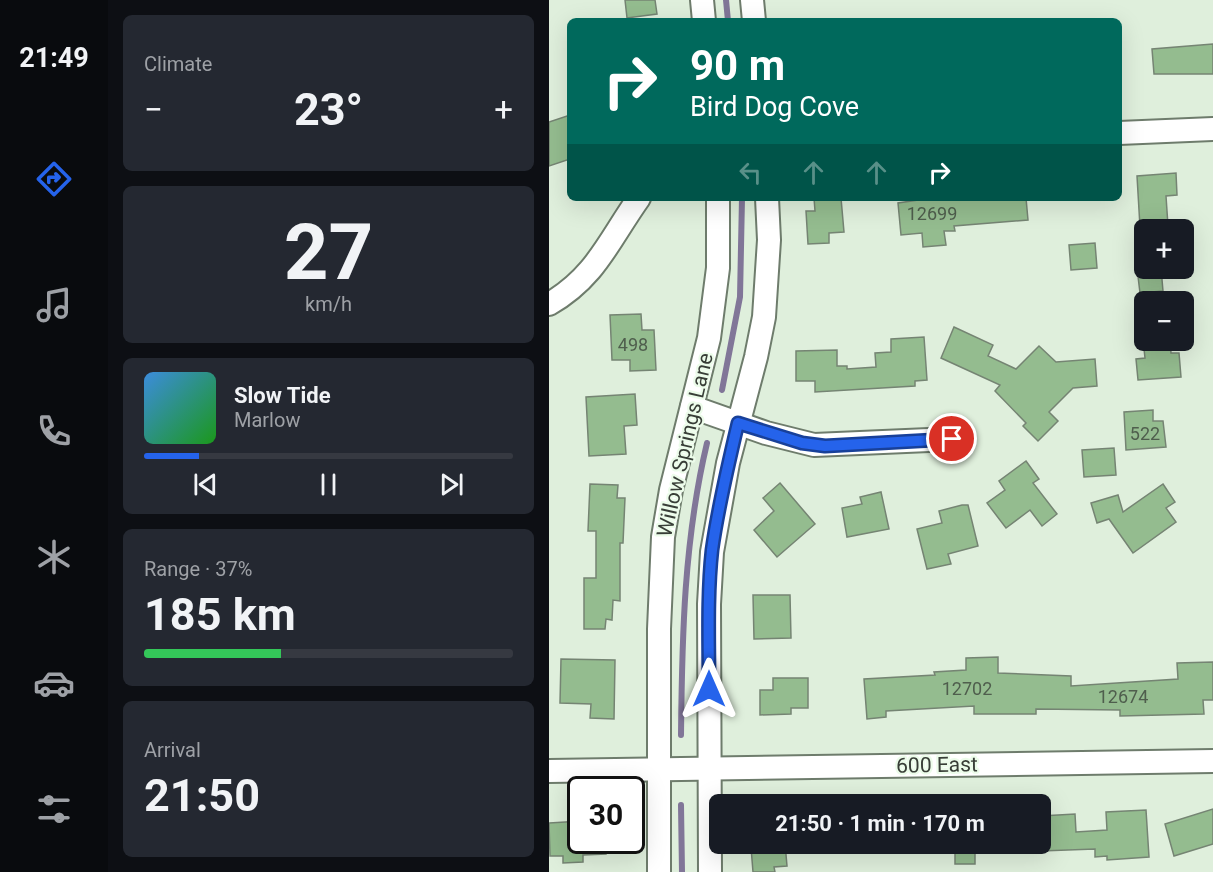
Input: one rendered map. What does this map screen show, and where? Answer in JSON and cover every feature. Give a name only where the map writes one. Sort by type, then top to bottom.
[{"type":"street","points":[[702,0],[704,18]]},
{"type":"street","points":[[752,0],[754,18]]},
{"type":"street","points":[[1122,133],[1213,129]]},
{"type":"street","points":[[549,304],[584,279],[601,259],[637,201]]},
{"type":"street","name":"Willow Springs Lane","points":[[659,872],[661,768],[659,629],[663,537],[671,490],[703,370],[714,308],[719,234],[718,201]]},
{"type":"street","points":[[710,872],[709,604],[712,552],[719,506],[764,317],[769,240],[767,201]]},
{"type":"street","points":[[692,407],[802,443],[825,446],[952,439]]},
{"type":"street","name":"600 East","points":[[549,771],[1213,762]]},
{"type":"building","points":[[625,0],[655,0],[657,14],[627,18]]},
{"type":"building","points":[[1213,44],[1213,74],[1154,74],[1152,49]]},
{"type":"building","points":[[567,116],[567,160],[549,166],[549,122]]},
{"type":"building","points":[[1176,173],[1177,195],[1166,196],[1168,219],[1140,219],[1137,176]]},
{"type":"building","points":[[814,201],[841,201],[844,232],[829,233],[829,243],[808,244],[806,211],[815,211]]},
{"type":"building","points":[[1026,201],[1028,220],[954,226],[955,231],[944,231],[946,245],[923,247],[922,233],[901,235],[898,203]]},
{"type":"building","points":[[1095,243],[1097,268],[1071,270],[1069,245]]},
{"type":"building","points":[[1138,279],[1162,279],[1163,291],[1140,291]]},
{"type":"building","points":[[641,314],[642,330],[654,330],[656,370],[630,371],[630,360],[612,360],[610,315]]},
{"type":"building","points":[[954,327],[993,345],[988,356],[1016,369],[1039,346],[1056,362],[1095,359],[1097,386],[1073,388],[1049,412],[1058,421],[1038,441],[1023,426],[1026,423],[995,391],[1000,385],[941,358]]},
{"type":"building","points":[[924,337],[927,380],[915,381],[915,386],[815,392],[815,381],[796,381],[796,351],[837,350],[837,366],[847,366],[847,369],[876,367],[875,353],[891,352],[891,339]]},
{"type":"building","points":[[1144,351],[1179,353],[1181,377],[1138,380],[1136,359],[1145,358]]},
{"type":"building","points":[[635,394],[637,425],[624,426],[626,454],[589,456],[586,397]]},
{"type":"building","points":[[1153,410],[1153,421],[1163,421],[1166,447],[1126,450],[1124,412]]},
{"type":"building","points":[[1114,448],[1116,475],[1084,477],[1082,450]]},
{"type":"building","points":[[1026,461],[1039,479],[1033,483],[1057,514],[1042,526],[1030,510],[1006,528],[987,503],[1005,490],[999,481]]},
{"type":"building","points":[[780,483],[815,524],[777,557],[754,530],[774,511],[763,498]]},
{"type":"building","points":[[590,484],[618,485],[617,498],[625,498],[623,543],[620,543],[620,601],[613,600],[612,620],[606,619],[605,629],[584,629],[584,578],[596,578],[596,531],[588,531]]},
{"type":"building","points":[[1163,484],[1175,502],[1166,508],[1176,522],[1133,553],[1109,519],[1097,523],[1091,503],[1118,495],[1123,512]]},
{"type":"building","points":[[881,492],[889,529],[847,537],[842,508],[862,504],[860,497]]},
{"type":"building","points":[[968,505],[978,546],[948,554],[951,564],[927,569],[917,529],[942,523],[939,511]]},
{"type":"building","points":[[753,595],[790,595],[791,638],[754,639]]},
{"type":"building","points":[[998,657],[998,673],[1071,676],[1071,686],[1178,679],[1177,663],[1213,662],[1213,700],[1203,700],[1204,714],[1120,716],[1120,710],[1036,709],[1036,714],[974,714],[974,706],[886,711],[886,717],[867,719],[864,679],[935,675],[934,672],[966,670],[966,658]]},
{"type":"building","points":[[561,659],[615,660],[614,719],[590,718],[591,704],[560,703]]},
{"type":"building","points":[[773,678],[808,678],[808,708],[791,708],[791,714],[760,715],[760,690],[773,690]]},
{"type":"building","points":[[1213,809],[1213,844],[1174,856],[1165,824]]},
{"type":"building","points":[[1146,810],[1149,857],[1107,860],[1107,856],[1095,857],[1095,849],[1051,851],[1051,815],[1075,814],[1076,832],[1107,830],[1106,812]]},
{"type":"building","points":[[567,822],[567,854],[606,854],[583,855],[583,862],[563,863],[563,856],[550,856],[549,823]]},
{"type":"building","points":[[752,854],[786,854],[787,866],[774,867],[775,872],[753,872]]},
{"type":"building","points":[[955,854],[975,854],[975,864],[955,864]]},
{"type":"waterway","points":[[726,0],[728,18]]},
{"type":"waterway","points":[[722,390],[740,297],[742,201]]},
{"type":"waterway","points":[[681,735],[682,661],[689,552],[699,479],[707,443]]},
{"type":"waterway","points":[[681,805],[682,872]]},
{"type":"route","points":[[709,689],[709,604],[712,552],[719,506],[738,423],[802,443],[825,446],[952,439]]}]
